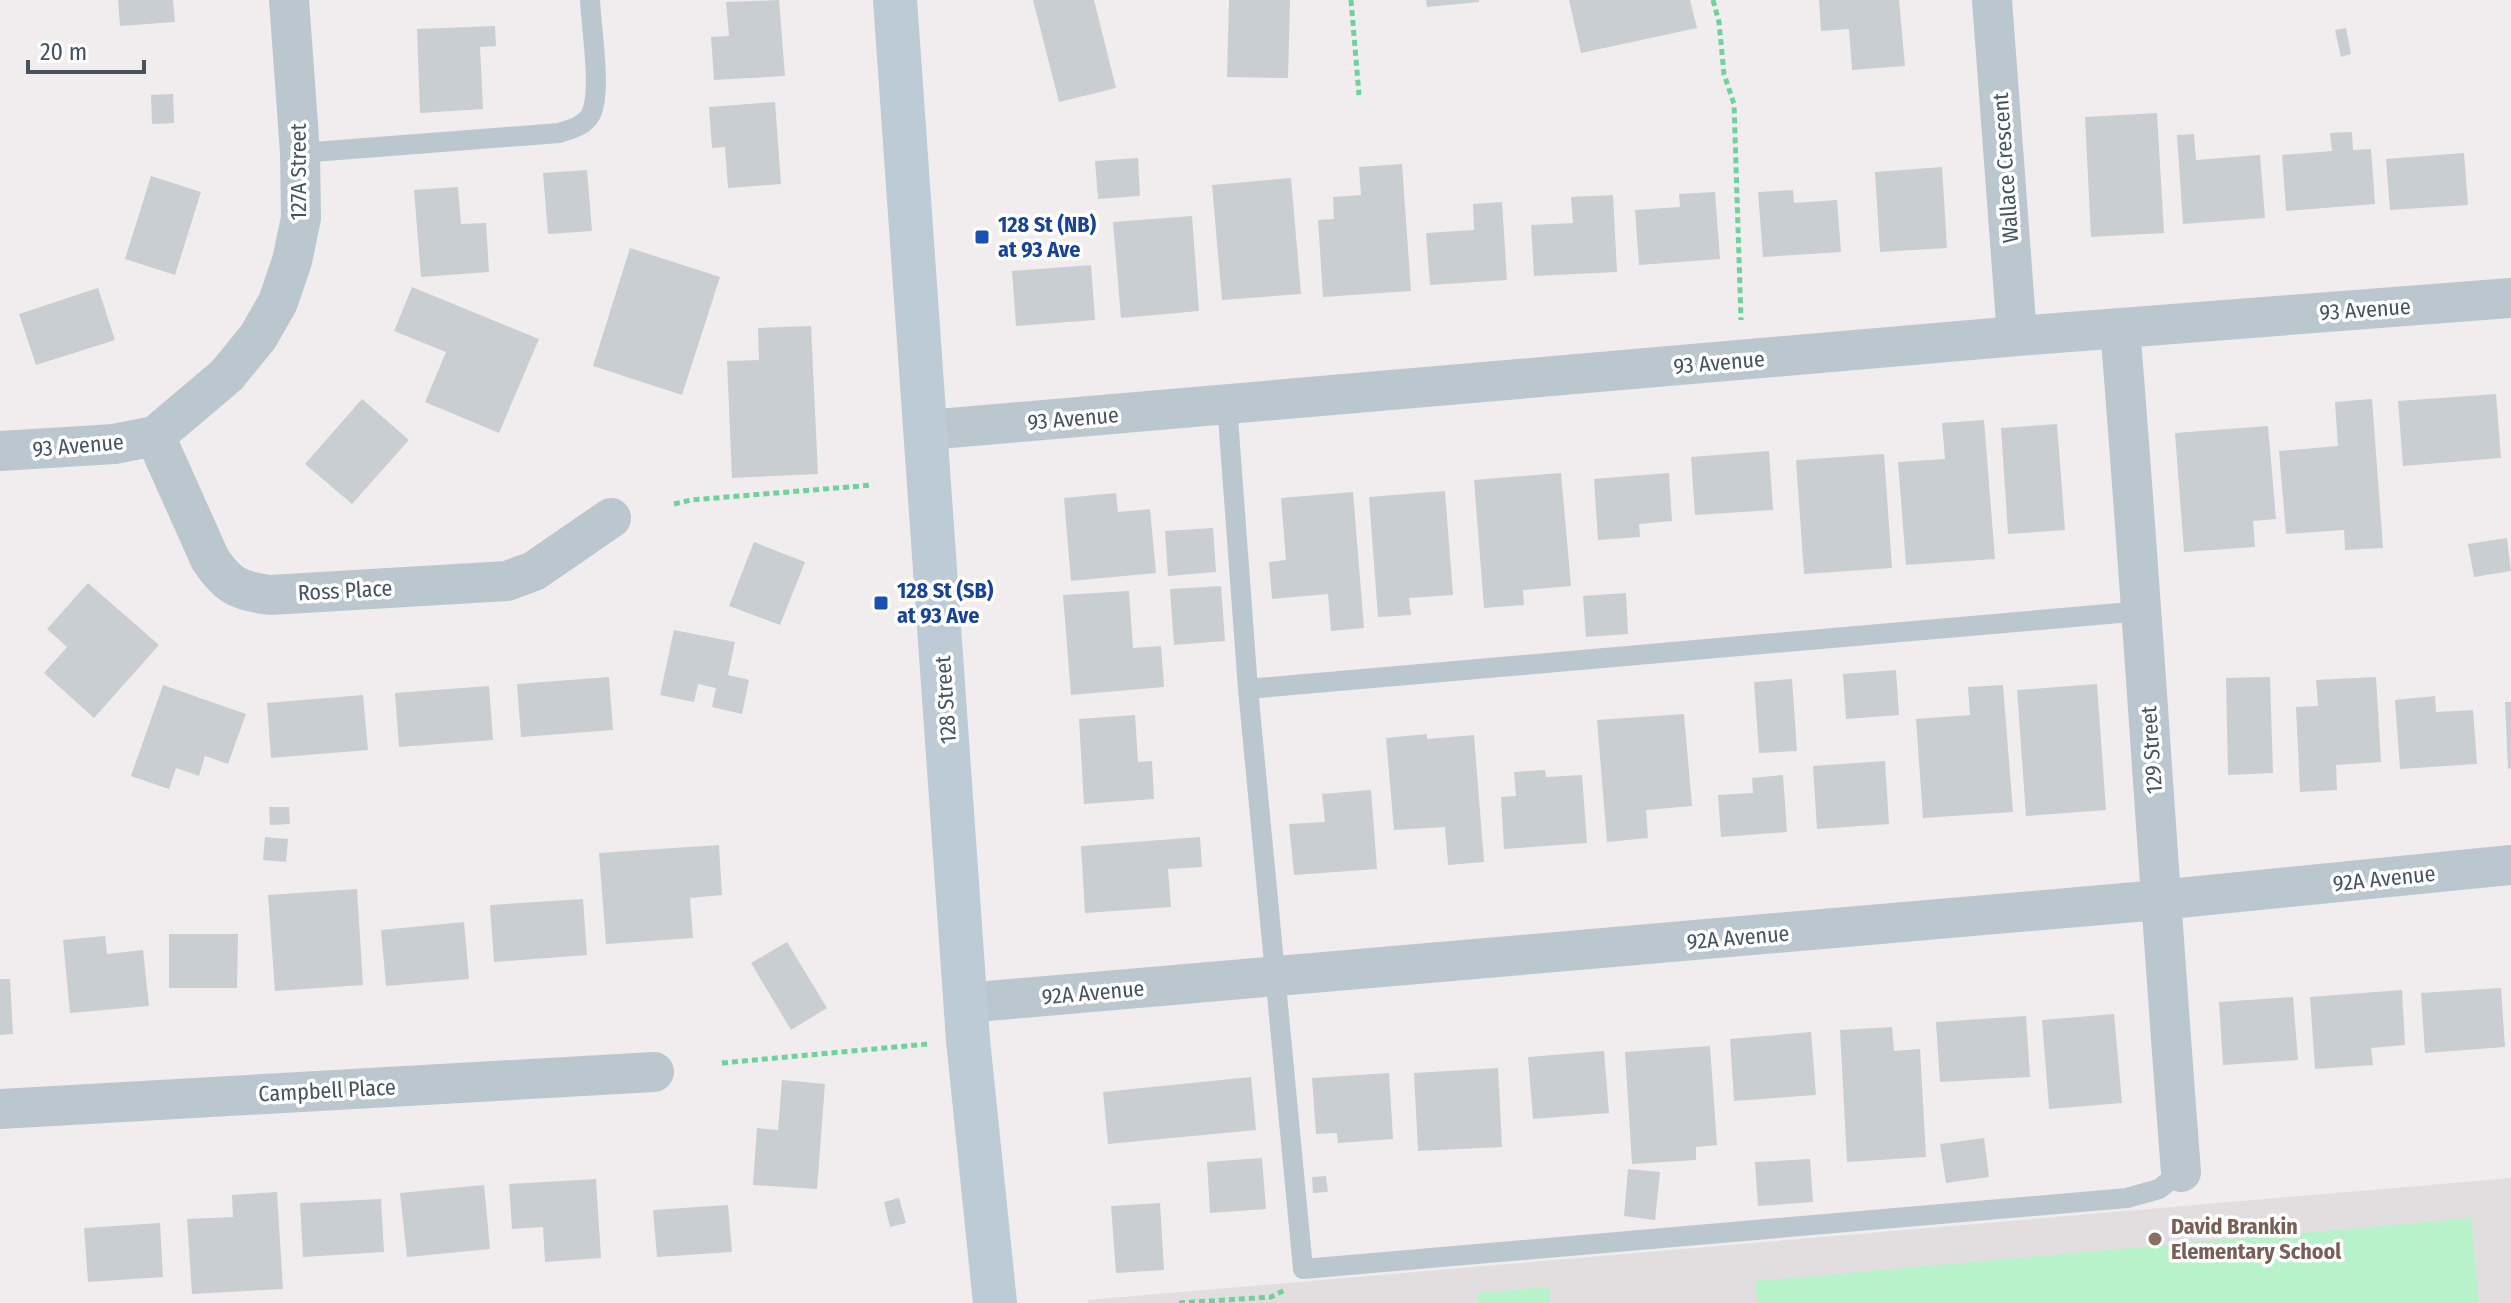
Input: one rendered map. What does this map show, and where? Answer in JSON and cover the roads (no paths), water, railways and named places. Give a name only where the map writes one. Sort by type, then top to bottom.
[{"type":"main road","name":"128 Street","points":[[895,0],[965,1003],[995,1303]]},
{"type":"street","name":"127A Street","points":[[155,436],[227,375],[258,337],[278,302],[292,261],[301,218],[300,153],[289,0]]},
{"type":"street","name":"Wallace Crescent","points":[[1992,0],[2017,336]]},
{"type":"street","name":"93 Avenue","points":[[927,430],[2017,336],[2511,298]]},
{"type":"street","name":"129 Street","points":[[2120,328],[2181,1172]]},
{"type":"street","name":"93 Avenue","points":[[0,451],[114,444],[155,436]]},
{"type":"street","name":"Ross Place","points":[[155,436],[210,559],[221,576],[248,593],[270,595],[507,581],[534,571],[611,518]]},
{"type":"street","name":"92A Avenue","points":[[965,1003],[2159,900],[2511,865]]},
{"type":"street","name":"Campbell Place","points":[[0,1109],[654,1072]]},
{"type":"lane","points":[[300,153],[559,133],[578,127],[590,116],[595,100],[590,0]]},
{"type":"lane","points":[[1227,404],[1248,689],[1303,1269],[2127,1198],[2159,1189],[2181,1172]]},
{"type":"lane","points":[[1248,689],[2142,611]]},
{"type":"place","name":"128 St (NB) at 93 Ave","points":[[982,237]]},
{"type":"place","name":"128 St (SB) at 93 Ave","points":[[881,603]]},
{"type":"place","name":"David Brankin Elementary School","points":[[2155,1239]]}]
